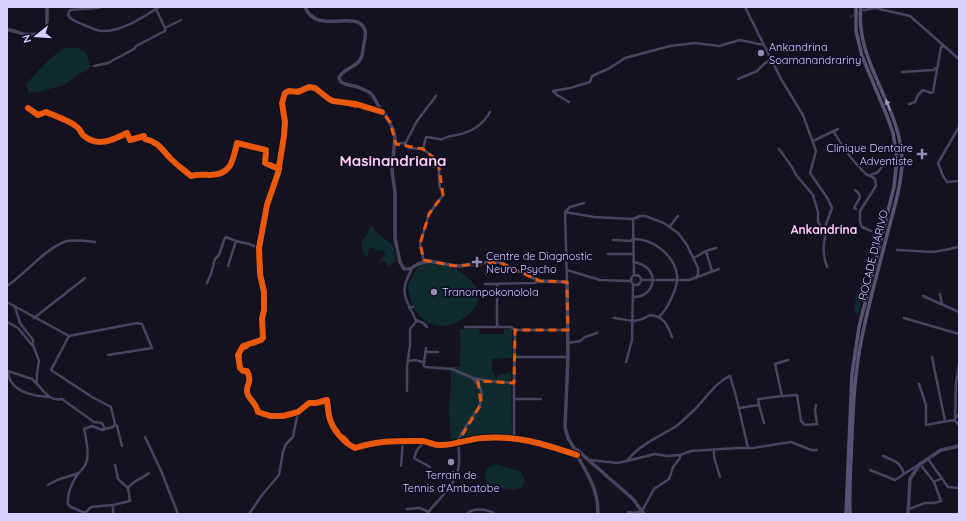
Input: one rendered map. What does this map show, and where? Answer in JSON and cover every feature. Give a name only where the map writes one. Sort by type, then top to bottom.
[{"type":"main road","name":"ROCADE D'IARIVO","points":[[846,514],[852,374],[859,327],[894,187],[896,164],[893,133],[862,56],[858,41],[855,22],[856,7]]},
{"type":"main road","name":"ROCADE D'IARIVO","points":[[850,514],[854,399],[858,356],[900,182],[902,162],[896,128],[871,64],[863,38],[860,23],[863,8]]},
{"type":"street","points":[[7,30],[33,35],[43,32],[47,27],[47,7]]},
{"type":"street","points":[[100,7],[88,10],[70,10],[68,15],[69,18],[76,22],[102,31],[130,24],[159,7]]},
{"type":"street","points":[[305,7],[309,15],[315,19],[353,21],[360,23],[364,27],[366,34],[361,58],[357,64],[340,74],[340,80],[345,84],[358,87],[369,92],[382,112],[385,114],[393,129],[394,144],[392,171],[395,186],[396,245],[402,266],[407,270],[424,262],[432,261],[460,266],[487,262],[499,262],[540,281]]},
{"type":"street","points":[[745,7],[781,79],[800,108],[813,142],[816,156],[810,173],[828,199],[832,208],[824,230]]},
{"type":"street","points":[[863,8],[875,8],[910,16],[959,59]]},
{"type":"street","points":[[156,9],[165,28]]},
{"type":"street","points":[[94,66],[108,63],[165,31],[165,28],[181,20]]},
{"type":"street","points":[[568,102],[553,91],[590,82],[592,76],[600,71],[610,68],[625,58],[634,55],[689,43],[719,46],[740,40],[764,45]]},
{"type":"street","points":[[909,104],[915,102],[918,95],[923,90],[930,93],[933,92],[936,68],[941,47],[944,46]]},
{"type":"street","points":[[738,79],[757,71],[771,58]]},
{"type":"street","points":[[902,72],[933,70],[936,68]]},
{"type":"street","points":[[382,112],[356,104],[333,101],[315,88],[310,87],[298,92],[289,91],[285,93],[282,103],[285,122],[284,136],[278,174],[267,205],[259,248],[260,274],[264,292],[264,310],[262,319],[263,338],[262,340],[244,346],[238,355],[239,365],[243,371],[247,370],[248,373],[250,381],[247,390],[248,395],[256,405],[259,414],[283,416],[293,412],[298,412],[309,403],[327,400],[329,416],[333,426],[338,434],[355,448],[379,441],[403,440],[440,445],[480,438],[502,437],[541,443],[590,460],[632,499],[643,512]]},
{"type":"street","points":[[405,144],[417,121],[436,96]]},
{"type":"street","points":[[423,149],[426,137],[441,139],[457,136],[482,124],[490,112]]},
{"type":"street","points":[[959,127],[938,163],[945,180],[948,182],[959,181]]},
{"type":"street","points":[[813,142],[838,129]]},
{"type":"street","points":[[834,132],[866,174],[873,176],[875,179],[876,186],[860,211],[860,222],[864,228],[871,231]]},
{"type":"street","points":[[394,144],[405,144],[409,148],[423,149],[439,162],[439,184],[443,195],[429,214],[420,244],[424,262]]},
{"type":"street","points":[[779,149],[796,175],[813,195],[818,212],[818,222],[824,230],[826,237],[824,243],[824,258],[827,267]]},
{"type":"street","points":[[868,175],[878,172],[884,164],[896,164]]},
{"type":"street","points":[[855,190],[859,192],[860,196],[860,200],[854,206],[856,209]]},
{"type":"street","points":[[584,203],[571,207],[566,212],[568,357],[565,427],[568,438],[581,456],[581,463],[592,482],[596,493],[598,514]]},
{"type":"street","points":[[566,212],[594,217],[633,219],[645,216],[670,226],[683,239],[694,258],[698,272],[696,278]]},
{"type":"street","points":[[670,226],[678,216]]},
{"type":"street","points":[[630,280],[634,275],[633,219]]},
{"type":"street","points":[[207,283],[215,259],[219,255],[226,237],[259,248]]},
{"type":"street","points":[[613,240],[648,241],[664,252],[672,263],[677,273],[677,280],[668,306],[659,317]]},
{"type":"street","points":[[228,266],[236,241]]},
{"type":"street","points":[[7,286],[49,251],[64,242],[95,242]]},
{"type":"street","points":[[897,250],[934,252],[959,247]]},
{"type":"street","points":[[694,258],[706,251],[716,248]]},
{"type":"street","points":[[706,251],[712,272]]},
{"type":"street","points":[[608,254],[633,254]]},
{"type":"street","points":[[486,274],[487,262]]},
{"type":"street","points":[[633,262],[641,263],[647,267],[652,274],[653,280],[650,288],[644,294],[640,297],[633,297]]},
{"type":"street","points":[[412,268],[404,290],[409,308],[416,320],[427,327]]},
{"type":"street","points":[[641,280],[689,280],[719,269]]},
{"type":"street","points":[[567,270],[600,280],[630,280]]},
{"type":"street","points":[[634,275],[638,275],[641,280]]},
{"type":"street","points":[[34,318],[85,278]]},
{"type":"street","points":[[626,362],[632,340],[633,285],[630,280]]},
{"type":"street","points":[[633,285],[638,285],[641,280]]},
{"type":"street","points":[[485,284],[534,283],[540,281],[567,282]]},
{"type":"street","points":[[497,284],[497,327]]},
{"type":"street","points":[[940,294],[942,304]]},
{"type":"street","points":[[923,296],[959,312]]},
{"type":"street","points":[[7,302],[69,336],[137,323],[142,324],[152,348],[108,356]]},
{"type":"street","points":[[15,307],[20,323],[33,340],[33,345],[39,361],[37,366],[37,384]]},
{"type":"street","points":[[409,308],[413,307]]},
{"type":"street","points":[[614,318],[632,321],[642,320],[652,315],[659,317],[667,323],[672,338]]},
{"type":"street","points":[[904,318],[959,334]]},
{"type":"street","points":[[407,391],[410,329],[415,324],[416,320]]},
{"type":"street","points":[[7,322],[18,328],[33,345]]},
{"type":"street","points":[[465,327],[513,327],[515,330],[568,330]]},
{"type":"street","points":[[514,438],[515,330]]},
{"type":"street","points":[[568,343],[580,341],[585,337],[597,333]]},
{"type":"street","points":[[69,336],[50,370],[92,397],[111,407],[122,446]]},
{"type":"street","points":[[424,364],[426,348]]},
{"type":"street","points":[[426,352],[438,352]]},
{"type":"street","points":[[514,357],[568,357]]},
{"type":"street","points":[[932,357],[945,422]]},
{"type":"street","points":[[408,361],[415,360],[423,362],[426,368],[452,369],[469,376],[489,381],[514,383]]},
{"type":"street","points":[[782,396],[775,364],[788,360]]},
{"type":"street","points":[[959,364],[954,419],[959,425]]},
{"type":"street","points":[[49,397],[32,379],[8,371],[8,378],[12,384],[21,391],[31,396],[49,397],[57,400],[62,399],[94,422],[102,423],[105,429]]},
{"type":"street","points":[[407,509],[420,508],[428,513],[456,477],[459,465],[458,442],[464,429],[481,404],[482,396],[479,386],[469,376]]},
{"type":"street","points":[[627,461],[632,453],[663,432],[675,426],[695,410],[722,379],[730,376],[748,448]]},
{"type":"street","points":[[919,384],[926,405],[926,425],[945,422],[954,419],[959,414]]},
{"type":"street","points":[[764,423],[758,399],[797,395],[801,421],[805,425],[817,424],[815,410],[816,405]]},
{"type":"street","points":[[514,399],[541,399]]},
{"type":"street","points":[[739,408],[759,405]]},
{"type":"street","points":[[249,514],[262,494],[279,475],[283,452],[286,444],[293,437],[298,412]]},
{"type":"street","points":[[115,424],[113,427],[102,430],[92,426],[84,429],[87,440],[87,460],[84,469],[76,477],[68,494],[68,502],[71,507],[85,514],[91,507],[113,505],[130,501],[128,488],[118,479],[115,465]]},
{"type":"street","points":[[145,437],[162,473],[178,514]]},
{"type":"street","points":[[401,466],[403,440]]},
{"type":"street","points":[[424,442],[417,450],[414,458],[430,467]]},
{"type":"street","points":[[590,460],[617,462],[655,454],[666,456],[680,455],[691,451],[765,447],[791,442],[811,450],[817,450]]},
{"type":"street","points":[[870,470],[895,480],[941,450],[959,446]]},
{"type":"street","points":[[714,449],[714,457],[720,477]]},
{"type":"street","points":[[643,512],[654,489],[669,479],[673,467],[680,458],[680,455]]},
{"type":"street","points":[[883,456],[897,462],[902,466],[904,474]]},
{"type":"street","points":[[928,458],[948,487],[959,488]]},
{"type":"street","points":[[909,509],[925,503],[941,501],[934,482],[920,464]]},
{"type":"street","points":[[908,514],[910,479],[920,464]]},
{"type":"street","points":[[48,485],[57,480],[79,473]]},
{"type":"street","points":[[128,488],[149,473]]},
{"type":"street","points":[[934,482],[942,478]]},
{"type":"street","points":[[112,514],[113,505]]},
{"type":"street","points":[[467,514],[470,510],[488,511],[495,514]]},
{"type":"street","points":[[628,512],[633,514],[643,512]]},
{"type":"highlighted area","points":[[315,88],[333,101],[382,112],[390,122],[396,144],[423,149],[438,161],[443,195],[429,214],[420,244],[424,260],[455,266],[499,262],[540,281],[567,282],[568,330],[515,330],[514,383],[478,381],[481,404],[458,442],[440,445],[398,440],[355,448],[333,426],[327,400],[309,403],[298,412],[283,416],[259,413],[247,390],[249,370],[243,371],[239,365],[241,350],[263,340],[264,292],[259,248],[267,205],[278,173],[284,136],[283,96],[289,91]]},
{"type":"green space","points":[[65,48],[78,48],[86,53],[90,68],[64,85],[29,93],[26,85],[44,65]]},
{"type":"green space","points":[[371,226],[394,248],[396,261],[388,267],[386,261],[379,262],[381,258],[385,256],[384,251],[376,250],[372,247],[369,249],[368,256],[365,256],[363,253],[362,242]]},
{"type":"green space","points":[[426,263],[449,266],[469,278],[479,291],[477,303],[469,314],[457,322],[440,326],[425,321],[419,315],[410,298],[408,286],[418,267]]},
{"type":"green space","points":[[869,265],[858,316],[854,310],[857,292]]},
{"type":"green space","points":[[460,329],[479,329],[480,334],[504,334],[504,329],[512,329],[512,358],[492,359],[492,371],[496,378],[499,375],[511,372],[512,436],[489,436],[451,442],[449,411],[451,379],[450,367],[460,367]]},
{"type":"green space","points":[[495,464],[520,471],[525,480],[522,487],[511,490],[489,484],[485,475],[489,467]]},
{"type":"tunnel","points":[[850,17],[862,11]]},
{"type":"cycle path","points":[[382,112],[356,104],[333,101],[315,88],[309,87],[298,92],[289,91],[285,93],[282,103],[285,122],[284,136],[278,173],[267,205],[259,248],[260,274],[264,292],[264,310],[262,319],[263,338],[243,346],[238,355],[240,368],[243,371],[247,371],[249,375],[247,389],[249,397],[256,406],[258,412],[270,416],[283,416],[298,412],[309,403],[327,400],[330,421],[335,430],[342,439],[355,448],[388,442],[422,441],[437,445],[444,445],[495,437],[530,441],[577,455]]},
{"type":"cycle path","points":[[28,108],[38,115],[46,112],[67,121],[78,128],[88,139],[94,141],[105,142],[127,133],[130,140],[144,136],[145,139],[157,144],[173,161],[191,176],[223,173],[230,166],[237,143],[266,150],[265,163],[279,169]]},
{"type":"place","name":"Ankandrina Soamanandrariny","points":[[761,53]]},
{"type":"place","name":"Clinique Dentaire Adventiste","points":[[922,154]]},
{"type":"place","name":"Centre de Diagnostic Neuro Psycho","points":[[477,262]]},
{"type":"place","name":"Tranompokonolola","points":[[434,292]]},
{"type":"place","name":"Terrain de Tennis d'Ambatobe","points":[[451,462]]},
{"type":"district","name":"Masinandriana","points":[[393,161]]},
{"type":"district","name":"Ankandrina","points":[[824,230]]}]
